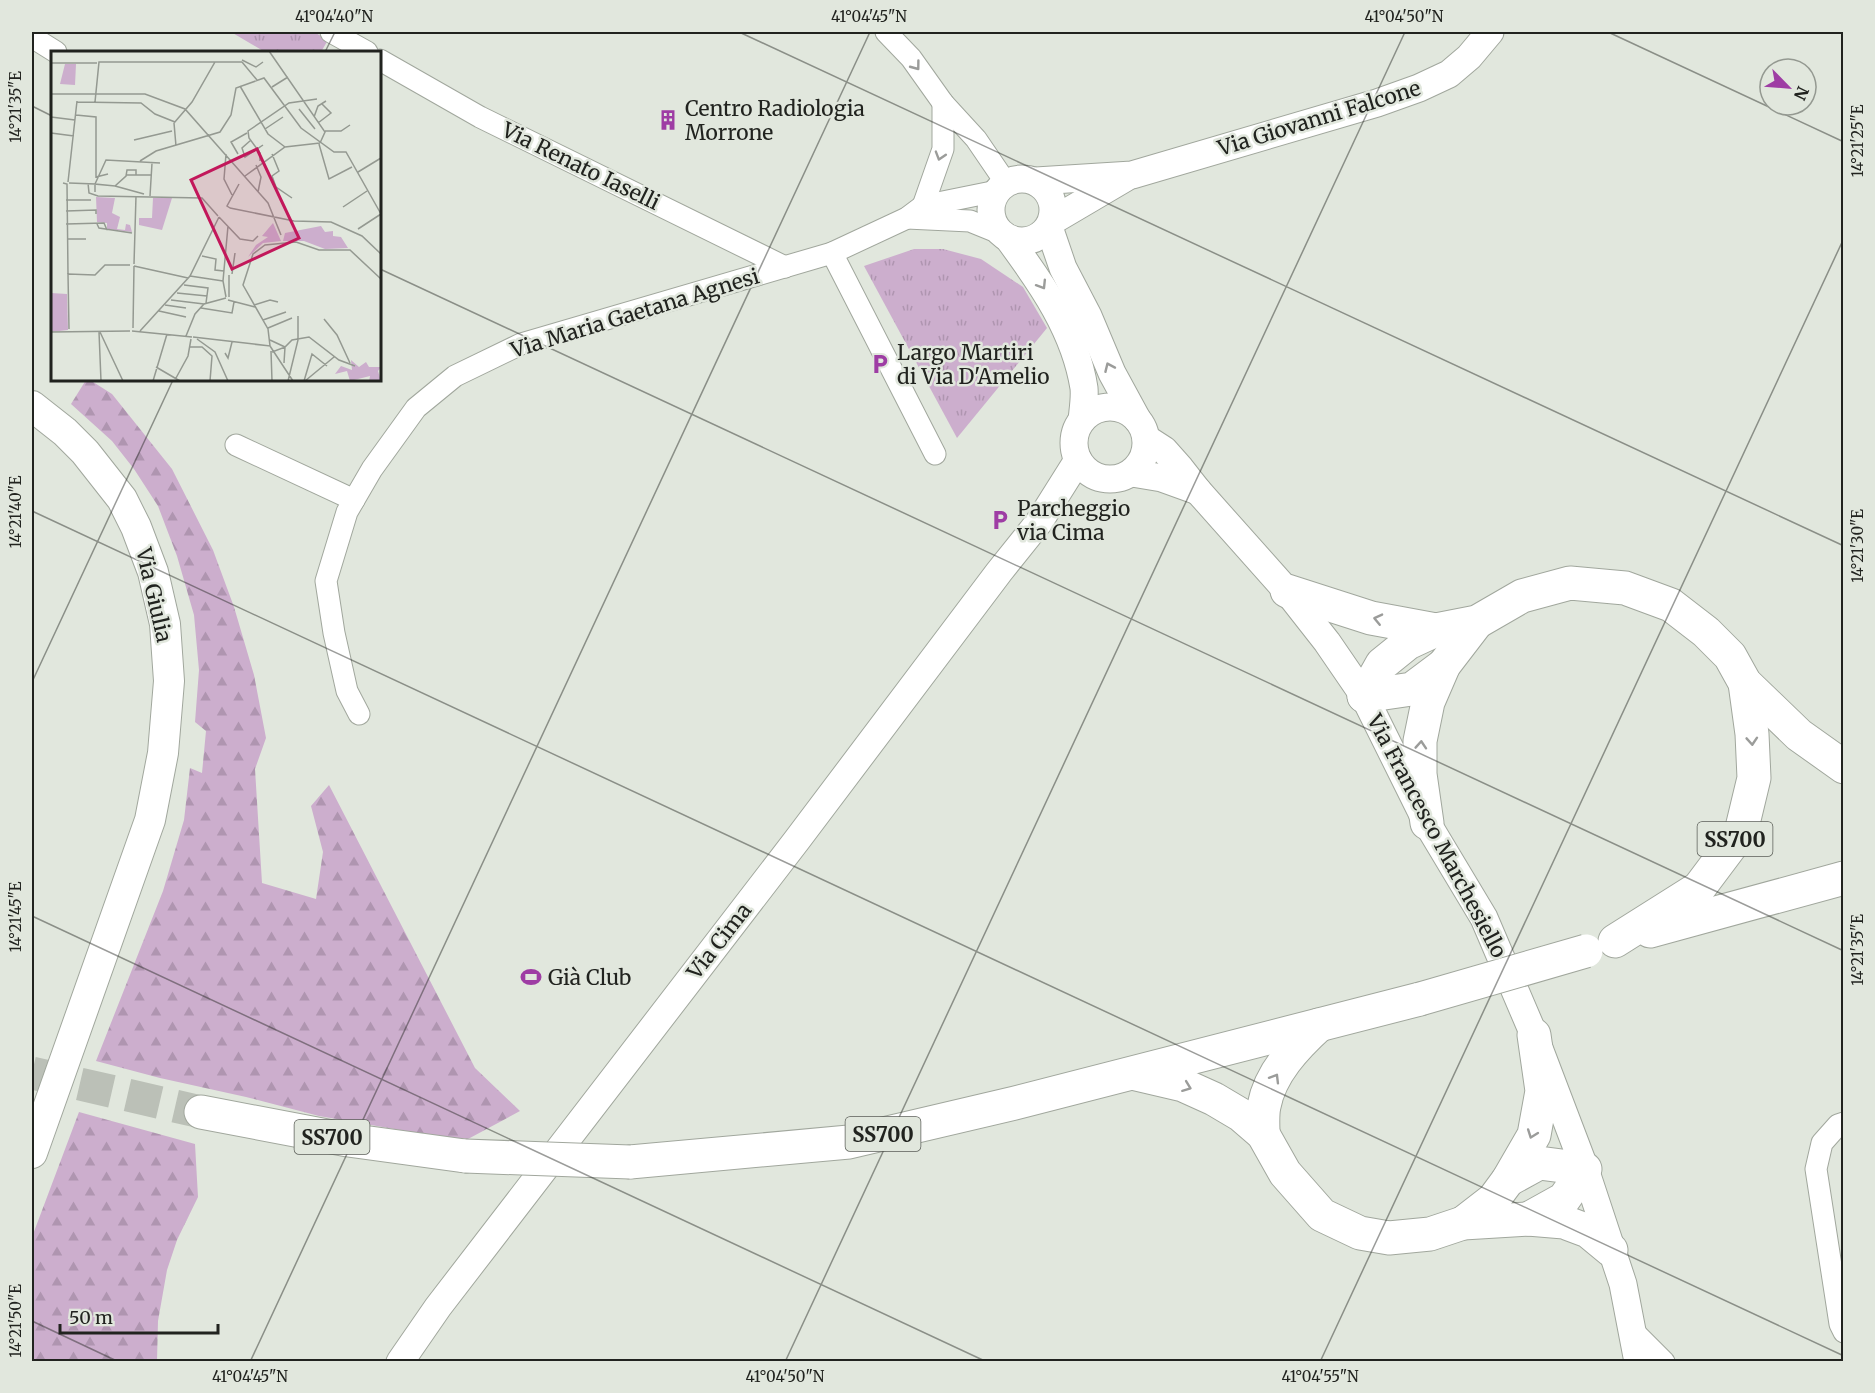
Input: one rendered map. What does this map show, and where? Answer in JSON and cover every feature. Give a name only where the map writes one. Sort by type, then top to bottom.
[{"type":"highway","name":"SS700","points":[[1364,696],[1382,664],[1408,643],[1436,630],[1477,622],[1522,596],[1570,583],[1625,588],[1671,605],[1706,632],[1730,656],[1745,684],[1799,735],[1844,768]]},
{"type":"highway","name":"SS700","points":[[1287,591],[1371,618],[1436,630]]},
{"type":"highway","name":"SS700","points":[[1427,823],[1420,774],[1420,741],[1428,702],[1444,665],[1477,622]]},
{"type":"highway","name":"SS700","points":[[1364,696],[1412,689],[1444,665]]},
{"type":"highway","name":"SS700","points":[[1600,946],[1699,888],[1741,832],[1754,778],[1752,734],[1745,684]]},
{"type":"highway","name":"SS700","points":[[201,1112],[348,1140],[465,1156],[630,1162],[849,1142],[1015,1103],[1420,999],[1844,878]]},
{"type":"highway","name":"SS700","points":[[1263,1134],[1263,1107],[1270,1086],[1296,1046],[1319,1024]]},
{"type":"highway","name":"SS700","points":[[1463,1223],[1494,1199],[1508,1180],[1534,1135],[1542,1090],[1534,1035]]},
{"type":"highway","name":"SS700","points":[[1130,1073],[1183,1085],[1241,1115],[1263,1134],[1285,1173],[1322,1215],[1360,1233],[1389,1238],[1430,1234],[1463,1223],[1528,1219],[1564,1222],[1587,1231],[1611,1250]]},
{"type":"highway","name":"SS700","points":[[1508,1180],[1539,1163],[1586,1169],[1564,1199],[1528,1219]]},
{"type":"main road","name":"Via Giulia","points":[[32,406],[85,452],[122,499],[136,527],[153,572],[165,624],[169,681],[163,753],[150,820],[32,1153]]},
{"type":"street","points":[[886,32],[911,58],[944,103],[976,139],[1002,187]]},
{"type":"street","name":"Via Giovanni Falcone","points":[[1036,182],[1132,175],[1377,103],[1449,74],[1469,57],[1490,32]]},
{"type":"street","points":[[32,37],[54,51]]},
{"type":"street","points":[[334,40],[363,51]]},
{"type":"street","name":"Via Renato Iaselli","points":[[381,61],[480,117],[785,267]]},
{"type":"street","points":[[915,212],[943,149],[944,103]]},
{"type":"street","name":"Via Giovanni Falcone","points":[[1050,224],[1132,175]]},
{"type":"street","points":[[1005,236],[1021,241],[1034,239],[1050,224],[1054,212],[1053,202],[1044,187],[1026,179],[1016,179],[1002,187],[991,209],[992,218],[1005,236],[1042,284],[1070,337],[1084,390],[1082,420],[1076,430],[1074,440],[1074,450],[1078,460]]},
{"type":"street","name":"Via Maria Gaetana Agnesi","points":[[359,714],[347,691],[334,633],[326,581],[347,512],[372,469],[416,408],[455,376],[521,344],[832,253],[915,212],[1002,187]]},
{"type":"street","name":"Via Maria Gaetana Agnesi","points":[[915,212],[970,221],[1005,236]]},
{"type":"street","name":"Via Francesco Marchesiello","points":[[1050,224],[1063,268],[1088,315],[1112,373],[1142,429]]},
{"type":"street","points":[[832,253],[935,454]]},
{"type":"street","name":"Via Francesco Marchesiello","points":[[1082,420],[1099,409],[1109,407],[1129,412],[1287,591],[1327,642],[1364,696],[1427,823],[1484,918],[1534,1035],[1586,1169],[1623,1284],[1638,1362]]},
{"type":"street","points":[[1120,476],[1144,458],[1142,429]]},
{"type":"street","points":[[236,446],[354,500]]},
{"type":"street","name":"Via Francesco Marchesiello","points":[[1078,460],[1085,470],[1096,477],[1162,478],[1198,491]]},
{"type":"street","name":"Via Cima","points":[[400,1362],[438,1306],[1039,522],[1078,460]]},
{"type":"street","name":"Via Cima","points":[[1039,522],[1076,496],[1120,476]]},
{"type":"street","points":[[1844,1123],[1838,1125],[1822,1143],[1816,1169],[1840,1324],[1844,1332]]},
{"type":"street","points":[[1632,1330],[1664,1362]]},
{"type":"green space","points":[[231,32],[314,32],[328,40],[322,51],[263,51]]},
{"type":"green space","points":[[914,249],[943,249],[981,259],[1023,287],[1047,328],[957,438],[864,266]]},
{"type":"green space","points":[[85,381],[92,381],[112,394],[172,469],[213,550],[234,607],[254,675],[266,738],[255,769],[262,883],[316,899],[323,852],[311,806],[329,785],[475,1068],[520,1111],[468,1139],[429,1135],[319,1116],[96,1061],[163,891],[184,820],[190,768],[202,773],[206,731],[195,722],[199,670],[194,615],[177,556],[158,506],[112,441],[71,404]]},
{"type":"green space","points":[[79,1112],[195,1144],[198,1197],[177,1240],[167,1270],[158,1321],[157,1361],[32,1361],[32,1237]]},
{"type":"tunnel","points":[[32,1073],[201,1112]]},
{"type":"place","name":"Centro Radiologia Morrone","points":[[668,120]]},
{"type":"place","name":"Largo Martiri di Via D'Amelio","points":[[880,364]]},
{"type":"place","name":"Parcheggio via Cima","points":[[1000,520]]},
{"type":"place","name":"Già Club","points":[[531,977]]}]
